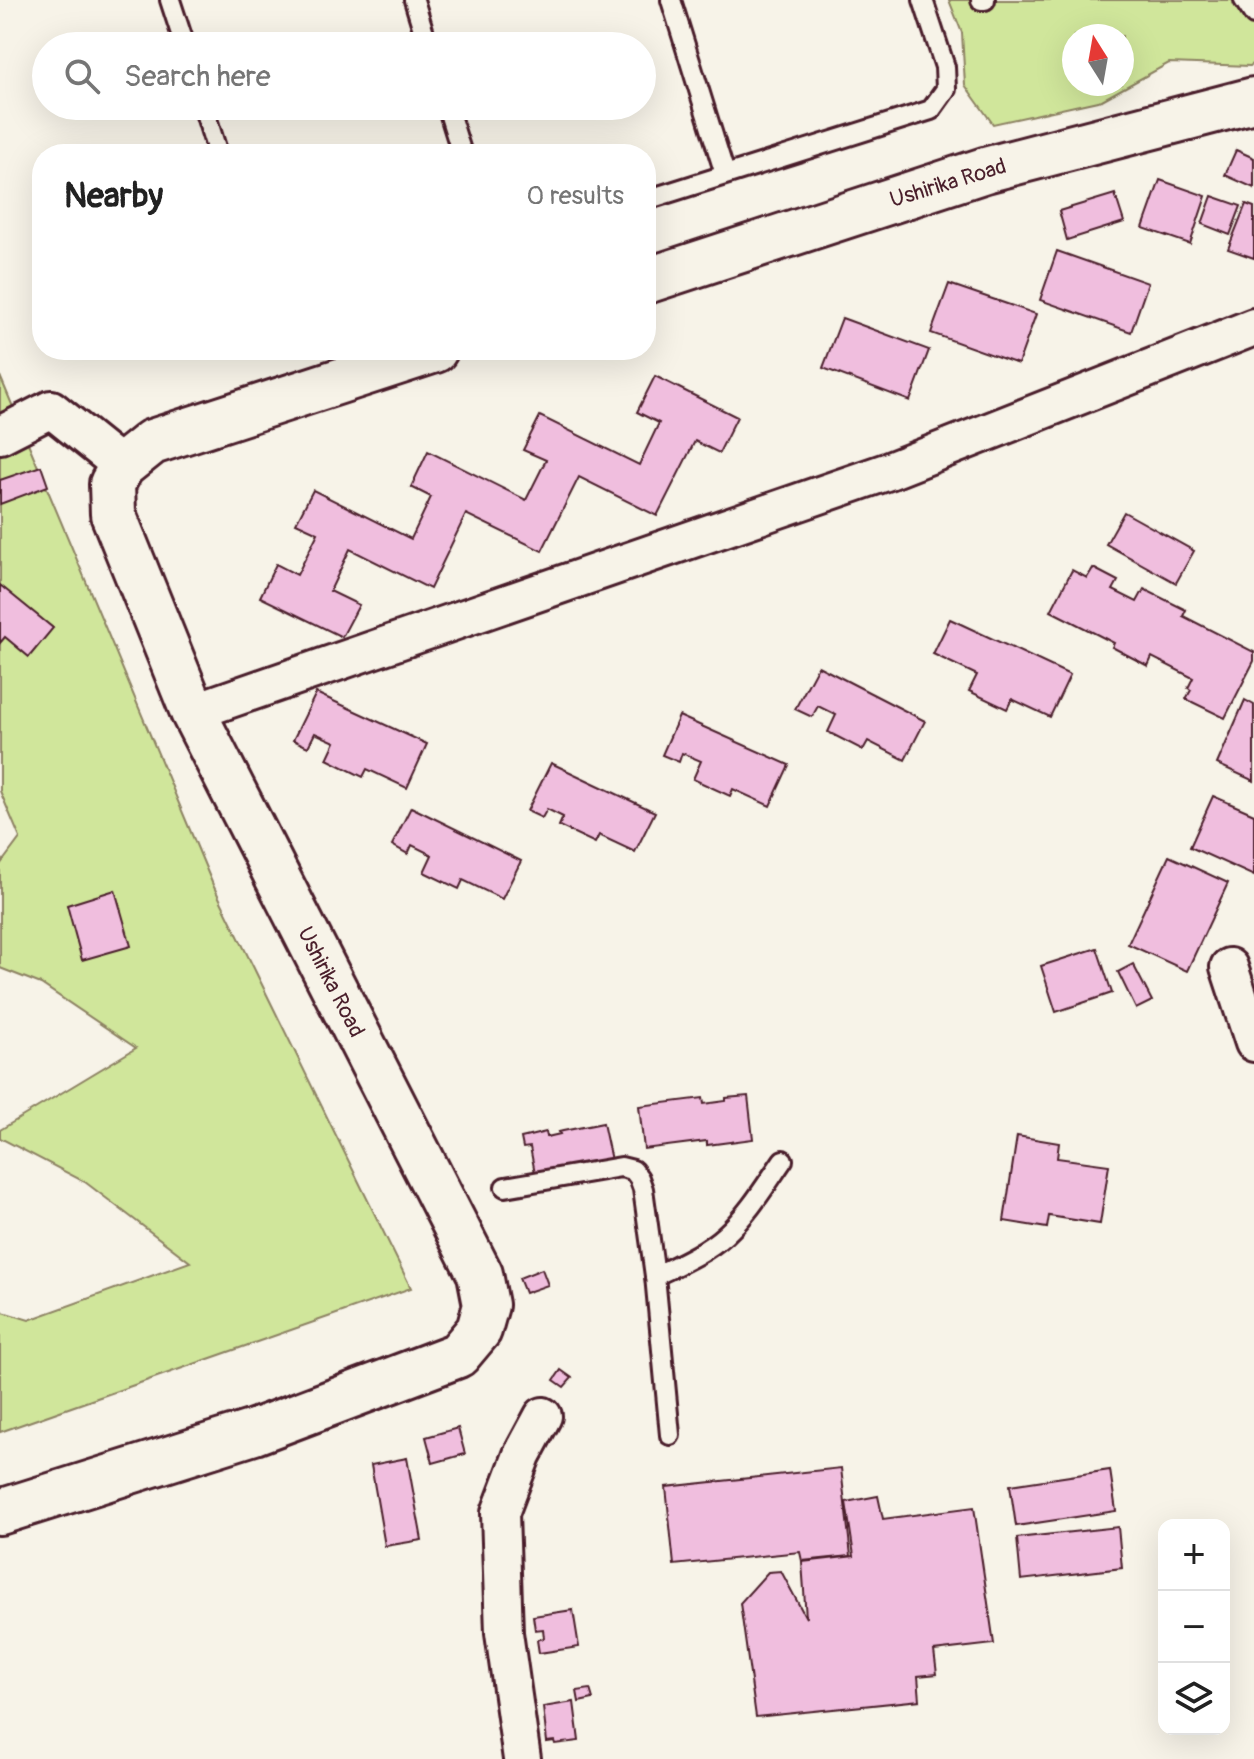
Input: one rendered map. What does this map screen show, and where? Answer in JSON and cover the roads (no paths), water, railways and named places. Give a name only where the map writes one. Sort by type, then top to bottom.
[{"type":"street","name":"Ushirika Road","points":[[656,278],[985,170],[1254,100]]},
{"type":"street","points":[[193,712],[889,471],[1254,327]]},
{"type":"street","points":[[0,435],[51,409],[122,466],[152,442],[404,360]]},
{"type":"street","name":"Ushirika Road","points":[[0,1512],[254,1432],[458,1355],[479,1330],[486,1305],[480,1274],[193,712],[113,514],[112,484],[122,466]]},
{"type":"street","points":[[1229,967],[1254,1043]]},
{"type":"street","points":[[522,1759],[504,1633],[500,1513],[522,1455],[543,1416]]},
{"type":"lane","points":[[170,0],[180,32]]},
{"type":"lane","points":[[414,0],[424,32]]},
{"type":"lane","points":[[671,0],[725,174]]},
{"type":"lane","points":[[656,197],[931,110],[946,89],[945,67],[923,0]]},
{"type":"lane","points":[[1244,0],[1254,15]]},
{"type":"lane","points":[[207,120],[215,144]]},
{"type":"lane","points":[[451,120],[459,144]]},
{"type":"lane","points":[[655,1276],[694,1257],[724,1236],[747,1212],[783,1160]]},
{"type":"lane","points":[[505,1187],[621,1167],[633,1170],[639,1178],[655,1276],[670,1435]]}]
